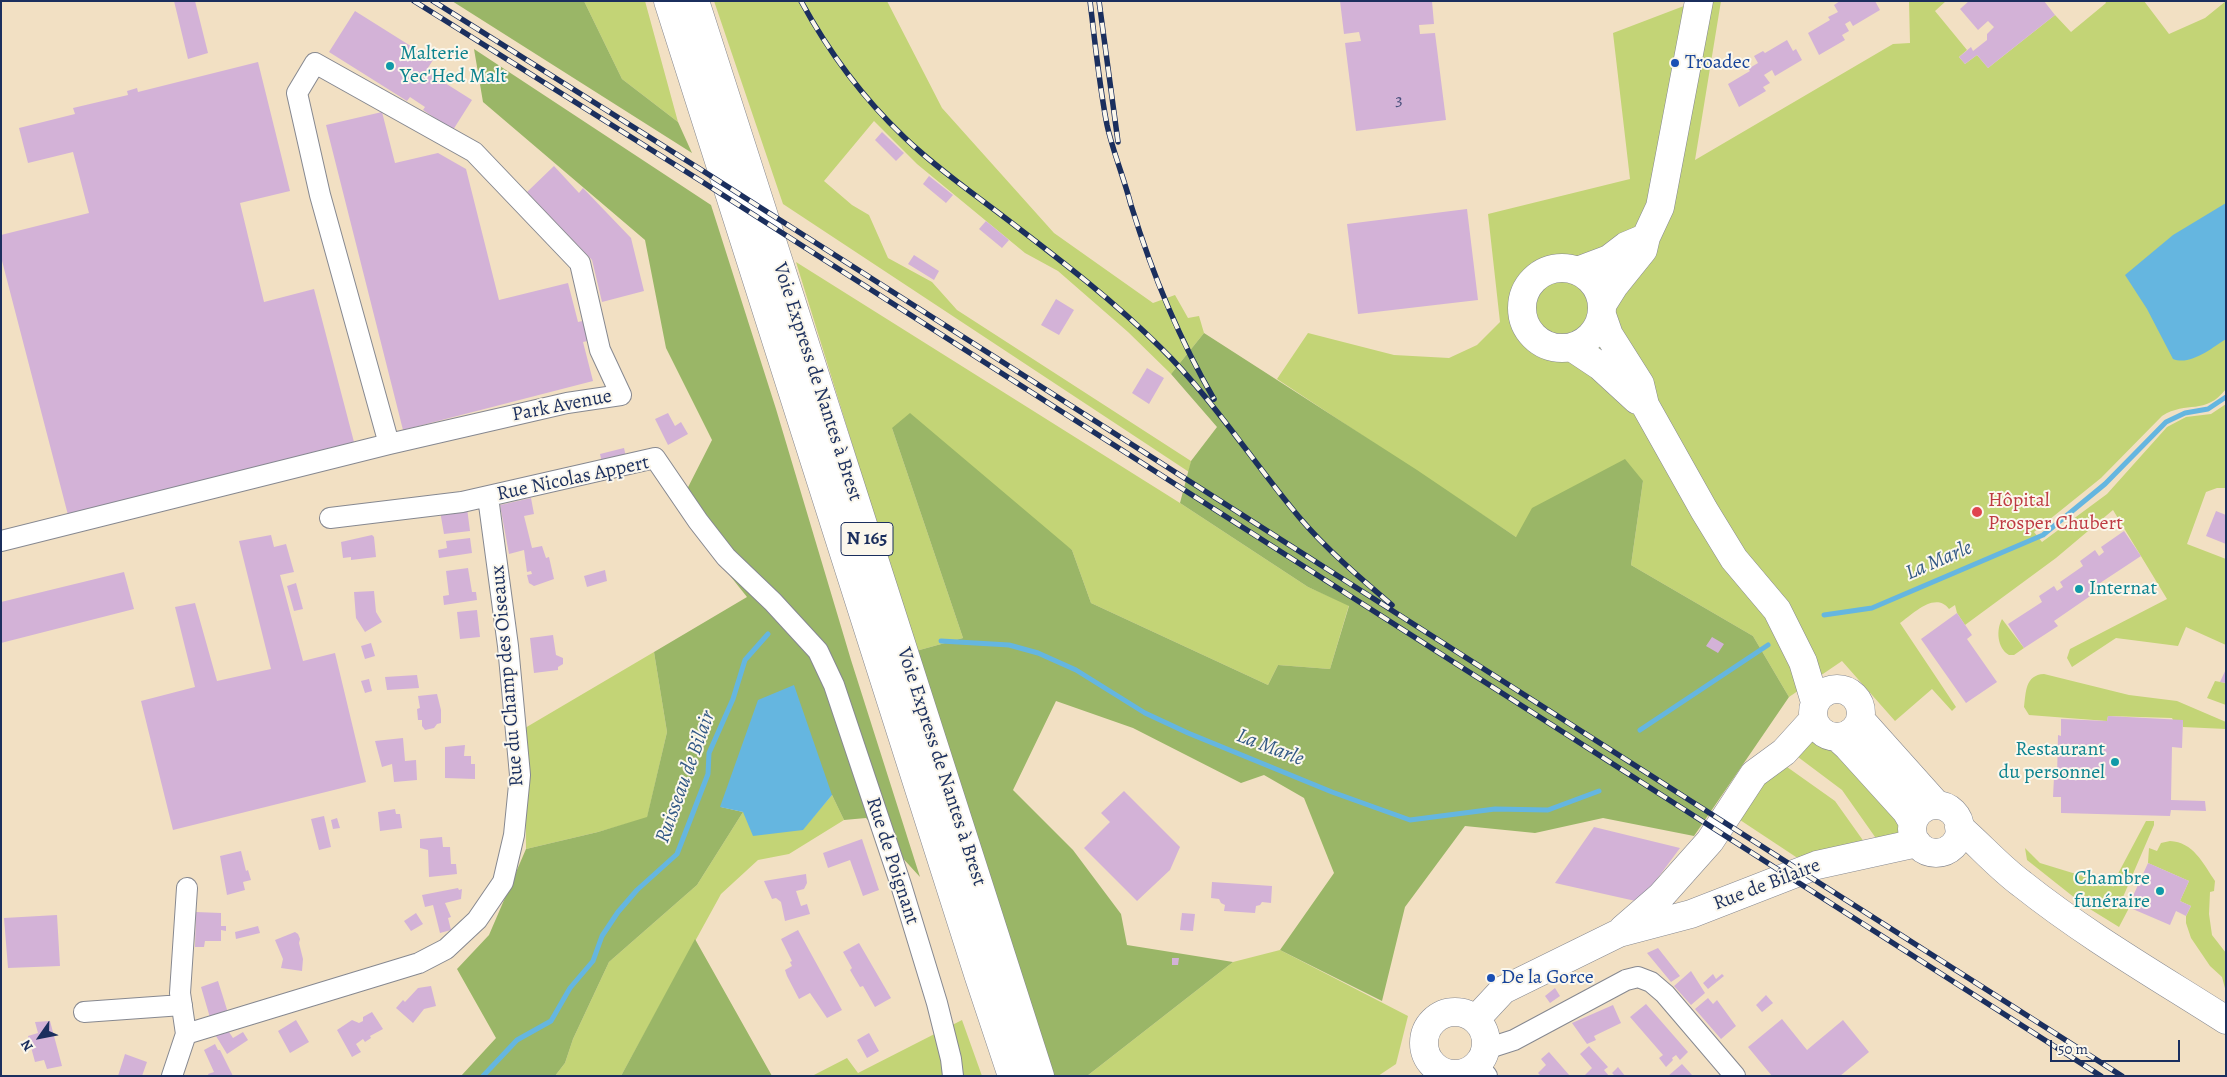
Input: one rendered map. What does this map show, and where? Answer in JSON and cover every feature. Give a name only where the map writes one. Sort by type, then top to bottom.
[{"type":"main road","name":"Voie Express de Nantes à Brest","points":[[668,1],[942,863],[1012,1076]]},
{"type":"main road","name":"Voie Express de Nantes à Brest","points":[[695,1],[1040,1076]]},
{"type":"main road","points":[[1699,1],[1660,207],[1646,237],[1643,250],[1614,286],[1602,310],[1609,335],[1640,384],[1645,405],[1704,510],[1734,558],[1777,610],[1803,662],[1820,731],[1830,737],[1837,737],[1852,732],[1860,719],[1860,705],[1857,699],[1852,694],[1839,688],[1818,664],[1783,612],[1777,610]]},
{"type":"main road","points":[[1577,271],[1609,259],[1626,246],[1646,237]]},
{"type":"main road","points":[[1558,268],[1577,271],[1586,275],[1595,284],[1602,299],[1602,310],[1599,326],[1592,336],[1573,348],[1555,348],[1539,342],[1527,330],[1522,314],[1523,297],[1531,282],[1544,272],[1558,268]]},
{"type":"main road","points":[[1573,348],[1600,366],[1632,396],[1645,405]]},
{"type":"main road","points":[[1814,711],[1825,691],[1839,688]]},
{"type":"main road","name":"Rue de Bilaire","points":[[1619,933],[1661,896],[1710,841],[1754,774],[1784,752],[1814,711]]},
{"type":"main road","points":[[1837,737],[1906,811],[1915,833],[1931,852],[1946,850],[1956,836],[1958,821],[1951,810],[1937,805],[1860,719]]},
{"type":"main road","points":[[1915,833],[1921,810],[1937,805]]},
{"type":"main road","name":"Rue de Bilaire","points":[[1476,1019],[1503,990],[1619,933],[1691,914],[1817,865],[1915,833]]},
{"type":"main road","points":[[1956,836],[2089,933],[2226,1020]]},
{"type":"main road","points":[[1447,1012],[1462,1012],[1476,1019],[1484,1031],[1484,1063],[1466,1072],[1435,1072],[1424,1050],[1424,1037],[1432,1022],[1447,1012]]},
{"type":"street","name":"Park Avenue","points":[[315,63],[474,152],[580,263],[600,350],[621,395],[567,403],[389,444],[320,195],[297,93],[315,63]]},
{"type":"street","points":[[1,541],[389,444]]},
{"type":"street","name":"Rue Nicolas Appert","points":[[330,518],[462,502],[656,458],[698,521],[726,558],[773,602],[818,651]]},
{"type":"street","name":"Rue du Champ des Oiseaux","points":[[186,1034],[419,963],[446,949],[477,920],[502,882],[514,835],[520,775],[508,646],[488,497]]},
{"type":"street","name":"Rue de Poignant","points":[[818,651],[834,685],[900,885],[937,1003],[951,1059],[953,1076]]},
{"type":"street","points":[[172,1076],[186,1034],[180,993],[187,888]]},
{"type":"street","points":[[1484,1063],[1514,1040],[1626,980],[1638,977],[1651,982],[1665,994],[1735,1076]]},
{"type":"street","points":[[84,1012],[182,1005]]},
{"type":"green space","points":[[452,1],[584,1],[622,79],[678,122],[692,153]]},
{"type":"green space","points":[[584,1],[645,1],[678,122],[622,79]]},
{"type":"green space","points":[[714,1],[887,1],[942,108],[1054,233],[1153,303],[1175,295],[1188,318],[1199,316],[1204,333],[1171,374],[1128,332],[1058,271],[1025,253],[917,164],[874,121],[824,181],[852,205],[869,215],[888,258],[932,282],[957,310],[1191,461],[1189,472],[783,204]]},
{"type":"green space","name":"Hôpital Prosper Chubert","points":[[1697,1],[1721,1],[1695,160],[1893,44],[1910,43],[1909,1],[1946,1],[1935,11],[1967,50],[1959,57],[1965,64],[1977,55],[1988,68],[2055,15],[2071,32],[2106,3],[2105,1],[2144,1],[2169,34],[2205,18],[2226,1],[2226,389],[2211,402],[2171,411],[2162,416],[2101,478],[2034,532],[2042,542],[2107,494],[2167,427],[2186,417],[2211,414],[2226,404],[2226,488],[2217,488],[2206,492],[2187,544],[2226,559],[2226,645],[2186,627],[2178,646],[2116,638],[2072,667],[2067,658],[2070,649],[2167,599],[2113,510],[2056,558],[1965,625],[1957,613],[1955,605],[1949,609],[1937,602],[1924,606],[1900,623],[1956,707],[1952,711],[1932,689],[1895,721],[1842,661],[1789,697],[1753,636],[1631,565],[1643,481],[1516,537],[1277,379],[1308,333],[1394,355],[1449,358],[1477,345],[1500,322],[1488,214],[1630,179],[1613,33]]},
{"type":"green space","points":[[474,49],[711,205],[920,877],[866,818],[844,820],[832,795],[721,807],[743,812],[697,885],[609,962],[573,1039],[565,1063],[555,1076],[461,1076],[496,1038],[457,969],[489,935],[526,849],[598,832],[647,817],[667,732],[654,652],[747,597],[677,509],[712,440],[666,348],[645,240],[483,102]]},
{"type":"green space","points":[[796,262],[1180,503],[1308,587],[1349,605],[1330,669],[1278,665],[1268,685],[1091,603],[1072,550],[892,428],[963,638],[916,651]]},
{"type":"green space","points":[[1204,333],[1417,470],[1516,537],[1532,508],[1625,459],[1643,481],[1631,565],[1753,636],[1789,697],[1694,836],[1603,818],[1535,833],[1465,826],[1405,907],[1382,1001],[1280,950],[1334,873],[1304,798],[1264,775],[1241,783],[1133,728],[1056,701],[1013,790],[1073,850],[1121,914],[1127,945],[1233,962],[1087,1076],[1053,1076],[916,651],[963,638],[892,428],[910,413],[1072,550],[1091,603],[1268,685],[1278,665],[1330,669],[1349,606],[1308,587],[1180,503],[1191,461],[1217,427],[1171,374]]},
{"type":"green space","points":[[2002,619],[2024,648],[2014,655],[2009,655],[2005,652],[2000,643],[1998,633]]},
{"type":"green space","points":[[654,652],[667,732],[647,818],[526,849],[525,728]]},
{"type":"green space","points":[[2044,674],[2129,695],[2177,701],[2226,722],[2226,729],[2183,727],[2183,720],[2173,720],[2172,718],[2108,716],[2107,721],[2029,715],[2024,707],[2026,690],[2033,677]]},
{"type":"green space","points":[[2215,681],[2226,683],[2226,705],[2207,698]]},
{"type":"green space","points":[[1809,733],[1815,741],[1840,751],[1900,821],[1904,840],[1880,844],[1842,790],[1794,754]]},
{"type":"green space","points":[[1780,762],[1835,801],[1867,846],[1816,858],[1796,857],[1734,816]]},
{"type":"green space","points":[[832,795],[844,820],[789,854],[758,860],[721,894],[621,1076],[555,1076],[565,1063],[573,1039],[609,962],[697,885],[743,812],[802,830]]},
{"type":"green space","points":[[2146,821],[2154,821],[2154,825],[2120,904],[2129,908],[2119,927],[2085,906],[2027,860],[2025,848],[2040,863],[2112,885]]},
{"type":"green space","points":[[2178,842],[2191,849],[2202,861],[2215,881],[2214,891],[2210,892],[2209,914],[2212,935],[2226,953],[2226,992],[2222,977],[2210,966],[2191,938],[2186,923],[2186,916],[2191,906],[2180,901],[2189,881],[2148,863],[2149,848],[2157,851],[2161,843]]},
{"type":"green space","points":[[695,939],[772,1076],[621,1076]]},
{"type":"green space","points":[[1280,950],[1408,1016],[1396,1064],[1378,1076],[1087,1076],[1233,962]]},
{"type":"green space","points":[[962,1020],[982,1076],[812,1076],[847,1058],[858,1073]]},
{"type":"water","points":[[2226,203],[2226,339],[2194,358],[2180,361],[2173,359],[2147,309],[2125,275],[2173,235]]},
{"type":"water","points":[[794,685],[832,795],[803,830],[753,836],[743,812],[720,807],[758,700]]},
{"type":"building","points":[[174,1],[195,1],[208,53],[188,59]]},
{"type":"building","points":[[1340,1],[1432,1],[1434,24],[1419,25],[1420,34],[1435,33],[1446,120],[1356,131],[1345,43],[1361,41],[1359,32],[1344,34]]},
{"type":"building","points":[[1840,1],[1875,1],[1880,10],[1853,26],[1850,21],[1845,24],[1849,31],[1842,35],[1845,40],[1819,55],[1808,33],[1830,20],[1828,17],[1838,12],[1834,5]]},
{"type":"building","points":[[1969,1],[2044,1],[2055,15],[1988,68],[1977,55],[1965,64],[1959,57],[1971,47],[1973,51],[1987,40],[1987,34],[1994,27],[1988,21],[1978,30],[1960,9]]},
{"type":"building","name":"Malterie Yec'Hed Malt","points":[[355,11],[433,60],[426,71],[472,100],[453,130],[423,110],[425,107],[410,97],[407,101],[329,52]]},
{"type":"building","points":[[1787,40],[1793,51],[1796,49],[1802,60],[1775,76],[1772,70],[1764,75],[1770,83],[1763,87],[1766,91],[1739,107],[1728,84],[1750,71],[1748,69],[1758,63],[1754,56],[1763,51],[1765,53]]},
{"type":"building","points":[[258,62],[290,191],[240,203],[264,302],[314,289],[354,442],[68,515],[1,257],[1,235],[89,213],[73,152],[28,163],[19,128],[75,114],[73,108],[128,95],[127,91],[137,88],[138,92]]},
{"type":"building","points":[[382,112],[395,163],[438,153],[466,169],[499,300],[568,283],[578,322],[587,320],[592,340],[583,342],[593,381],[403,430],[326,125]]},
{"type":"building","points":[[882,132],[904,153],[896,161],[875,140]]},
{"type":"building","points":[[554,166],[579,193],[583,188],[631,238],[644,291],[602,302],[592,260],[527,192]]},
{"type":"building","points":[[929,176],[953,195],[946,203],[923,184]]},
{"type":"building","points":[[1467,209],[1478,300],[1358,314],[1347,224]]},
{"type":"building","points":[[986,221],[1009,240],[1002,248],[979,229]]},
{"type":"building","points":[[914,255],[939,271],[934,280],[908,264]]},
{"type":"building","points":[[1056,299],[1074,310],[1059,335],[1041,325]]},
{"type":"building","points":[[1147,368],[1164,378],[1149,404],[1132,393]]},
{"type":"building","points":[[668,413],[675,426],[681,422],[688,434],[668,445],[655,419]]},
{"type":"building","points":[[624,448],[626,457],[602,463],[600,454]]},
{"type":"building","points":[[531,498],[534,514],[524,516],[532,548],[542,546],[546,558],[549,557],[554,579],[534,586],[529,583],[527,575],[532,574],[531,571],[527,572],[524,550],[509,554],[500,505]]},
{"type":"building","points":[[467,508],[470,531],[444,534],[440,511]]},
{"type":"building","points":[[2216,511],[2226,515],[2226,544],[2206,536]]},
{"type":"building","name":"Internat","points":[[2124,531],[2141,556],[2097,585],[2099,590],[2054,621],[2058,626],[2024,648],[2008,624],[2042,602],[2039,596],[2054,586],[2057,591],[2063,587],[2060,582],[2083,566],[2080,561],[2095,550],[2099,556],[2104,552],[2101,547]]},
{"type":"building","points":[[271,535],[274,547],[286,544],[294,572],[280,575],[303,661],[335,653],[366,782],[173,830],[141,701],[195,687],[175,607],[195,603],[217,681],[271,669],[239,541]]},
{"type":"building","points":[[372,535],[374,537],[376,557],[351,560],[351,557],[343,558],[341,542]]},
{"type":"building","points":[[470,538],[472,553],[439,558],[438,550],[447,548],[446,541]]},
{"type":"building","points":[[468,568],[472,592],[476,592],[477,600],[444,605],[443,596],[449,595],[446,571]]},
{"type":"building","points":[[605,570],[607,581],[587,587],[584,576]]},
{"type":"building","points":[[124,572],[134,609],[1,643],[1,602]]},
{"type":"building","points":[[296,583],[303,609],[294,611],[287,586]]},
{"type":"building","points":[[374,591],[376,612],[382,622],[365,632],[356,618],[354,592]]},
{"type":"building","points":[[477,610],[480,637],[460,639],[457,612]]},
{"type":"building","points":[[1957,613],[1972,635],[1967,639],[1997,682],[1966,703],[1921,639]]},
{"type":"building","points":[[553,635],[556,655],[563,658],[563,664],[558,667],[558,670],[534,673],[530,638]]},
{"type":"building","points":[[1712,637],[1724,644],[1718,653],[1706,646]]},
{"type":"building","points":[[371,643],[375,656],[365,659],[361,646]]},
{"type":"building","points":[[2226,669],[2226,683],[2220,682]]},
{"type":"building","points":[[417,675],[419,688],[387,690],[385,677]]},
{"type":"building","points":[[369,679],[372,691],[365,693],[361,681]]},
{"type":"building","points":[[437,694],[441,710],[441,723],[437,724],[434,728],[425,730],[422,726],[422,720],[418,720],[417,709],[420,708],[418,696]]},
{"type":"building","name":"Restaurant du personnel","points":[[2108,716],[2183,720],[2182,748],[2172,747],[2171,800],[2205,801],[2206,811],[2171,810],[2170,816],[2061,813],[2061,797],[2053,797],[2054,777],[2057,777],[2058,735],[2061,736],[2061,719],[2107,721]]},
{"type":"building","points":[[403,738],[405,761],[416,760],[417,780],[394,782],[392,764],[382,767],[375,741]]},
{"type":"building","points":[[465,745],[464,756],[471,756],[471,764],[475,764],[475,779],[445,778],[445,747]]},
{"type":"building","points":[[1124,791],[1180,847],[1170,870],[1137,901],[1084,848],[1110,822],[1101,813]]},
{"type":"building","points":[[395,809],[396,814],[400,814],[402,828],[380,831],[378,812]]},
{"type":"building","points":[[324,816],[331,847],[319,850],[311,819]]},
{"type":"building","points":[[337,818],[340,828],[333,829],[331,820]]},
{"type":"building","points":[[1594,827],[1680,848],[1640,902],[1555,883]]},
{"type":"building","points":[[442,837],[443,847],[450,847],[451,864],[456,864],[457,874],[429,877],[428,850],[420,848],[420,839]]},
{"type":"building","points":[[862,839],[879,890],[863,896],[850,860],[828,868],[823,853]]},
{"type":"building","points":[[241,851],[246,871],[248,870],[251,880],[243,882],[245,890],[227,895],[220,856]]},
{"type":"building","name":"Chambre funéraire","points":[[2148,863],[2189,881],[2180,901],[2191,906],[2186,916],[2176,911],[2170,925],[2128,907]]},
{"type":"building","points":[[806,874],[807,883],[804,889],[796,891],[801,906],[807,904],[810,914],[785,921],[781,902],[776,898],[772,899],[764,881]]},
{"type":"building","points":[[1212,882],[1272,886],[1271,903],[1262,902],[1256,906],[1255,913],[1224,911],[1225,905],[1219,899],[1211,898]]},
{"type":"building","points":[[458,888],[459,890],[462,889],[461,899],[445,903],[451,917],[448,918],[451,930],[440,933],[433,905],[425,907],[422,895]]},
{"type":"building","points":[[196,912],[221,913],[221,926],[226,926],[226,931],[221,930],[221,941],[205,941],[204,947],[195,947]]},
{"type":"building","points":[[416,913],[423,924],[411,931],[404,921]]},
{"type":"building","points":[[1182,913],[1195,914],[1193,931],[1180,930]]},
{"type":"building","points":[[57,915],[60,966],[8,968],[4,918]]},
{"type":"building","points":[[258,926],[260,933],[236,939],[235,932]]},
{"type":"building","points":[[798,930],[842,1010],[827,1018],[810,993],[799,999],[785,970],[792,966],[790,962],[792,961],[781,939]]},
{"type":"building","points":[[295,932],[300,939],[299,943],[303,959],[302,971],[281,968],[283,959],[275,940]]},
{"type":"building","points":[[859,943],[891,998],[875,1007],[863,986],[860,987],[850,970],[852,968],[843,952]]},
{"type":"building","points":[[1658,948],[1680,976],[1671,982],[1647,953]]},
{"type":"building","points":[[1172,958],[1179,958],[1178,965],[1172,965]]},
{"type":"building","points":[[1691,971],[1705,993],[1691,1005],[1674,986]]},
{"type":"building","points":[[1713,974],[1716,979],[1722,974],[1724,976],[1708,989],[1703,983]]},
{"type":"building","points":[[218,981],[229,1016],[211,1021],[201,987]]},
{"type":"building","points":[[431,986],[436,1006],[424,1009],[413,1023],[396,1008],[403,1000],[405,1002],[418,988]]},
{"type":"building","points":[[1555,988],[1560,996],[1550,1003],[1545,996]]},
{"type":"building","points":[[1766,995],[1773,1003],[1762,1012],[1756,1005]]},
{"type":"building","points":[[1708,998],[1713,1004],[1717,1000],[1736,1026],[1721,1039],[1695,1009]]},
{"type":"building","points":[[1646,1004],[1688,1052],[1680,1060],[1676,1055],[1666,1067],[1659,1058],[1663,1055],[1630,1017]]},
{"type":"building","points":[[1613,1005],[1621,1023],[1594,1036],[1596,1040],[1587,1044],[1572,1023]]},
{"type":"building","points":[[372,1012],[383,1029],[370,1036],[371,1038],[365,1042],[363,1039],[356,1044],[361,1052],[352,1057],[337,1030],[352,1020],[359,1023],[363,1021],[363,1017]]},
{"type":"building","points":[[1782,1019],[1807,1050],[1843,1020],[1869,1052],[1840,1076],[1772,1076],[1748,1047]]},
{"type":"building","points":[[296,1020],[309,1042],[290,1053],[278,1031]]},
{"type":"building","points":[[50,1021],[62,1066],[47,1069],[44,1060],[35,1062],[28,1036],[38,1033],[35,1022]]},
{"type":"building","points":[[227,1029],[233,1038],[243,1032],[248,1040],[227,1054],[216,1036]]},
{"type":"building","points":[[869,1033],[879,1051],[867,1058],[857,1040]]},
{"type":"building","points":[[215,1044],[233,1076],[209,1076],[208,1074],[214,1072],[204,1050]]},
{"type":"building","points":[[1589,1046],[1608,1067],[1604,1070],[1609,1076],[1584,1076],[1592,1068],[1580,1054]]},
{"type":"building","points":[[1549,1052],[1570,1076],[1541,1076],[1538,1073],[1546,1065],[1541,1059]]},
{"type":"building","points":[[125,1054],[147,1062],[142,1076],[118,1076]]},
{"type":"building","points":[[1682,1064],[1692,1075],[1668,1076]]},
{"type":"building","points":[[1618,1067],[1625,1076],[1615,1076],[1612,1073]]},
{"type":"waterway","name":"La Marle","points":[[1824,615],[1872,608],[2043,535],[2105,484],[2166,422],[2185,413],[2208,409],[2226,397]]},
{"type":"waterway","name":"Ruisseau de Bilair","points":[[483,1076],[517,1040],[551,1021],[570,988],[593,961],[602,936],[618,912],[637,890],[677,854],[708,774],[709,753],[733,699],[745,660],[768,634]]},
{"type":"waterway","name":"La Marle","points":[[941,641],[1009,645],[1038,653],[1076,670],[1145,713],[1188,733],[1332,792],[1410,820],[1495,809],[1548,810],[1599,791]]},
{"type":"waterway","name":"La Marle","points":[[1640,730],[1768,645]]},
{"type":"railway","points":[[414,1],[701,181],[2101,1076]]},
{"type":"railway","points":[[433,1],[700,169],[2122,1076]]},
{"type":"railway","points":[[801,1],[811,20],[847,73],[889,122],[938,167],[1103,295],[1161,348],[1198,388],[1309,529],[1392,605]]},
{"type":"railway","points":[[1090,1],[1104,110],[1115,155],[1157,280],[1177,328],[1214,399]]},
{"type":"railway","points":[[1099,1],[1118,142]]},
{"type":"place","name":"Troadec","points":[[1675,63]]},
{"type":"place","name":"Malterie Yec'Hed Malt","points":[[390,66]]},
{"type":"place","name":"Hôpital Prosper Chubert","points":[[1977,512]]},
{"type":"place","name":"Internat","points":[[2079,589]]},
{"type":"place","name":"Restaurant du personnel","points":[[2115,762]]},
{"type":"place","name":"Chambre funéraire","points":[[2160,891]]},
{"type":"place","name":"De la Gorce","points":[[1491,978]]}]
